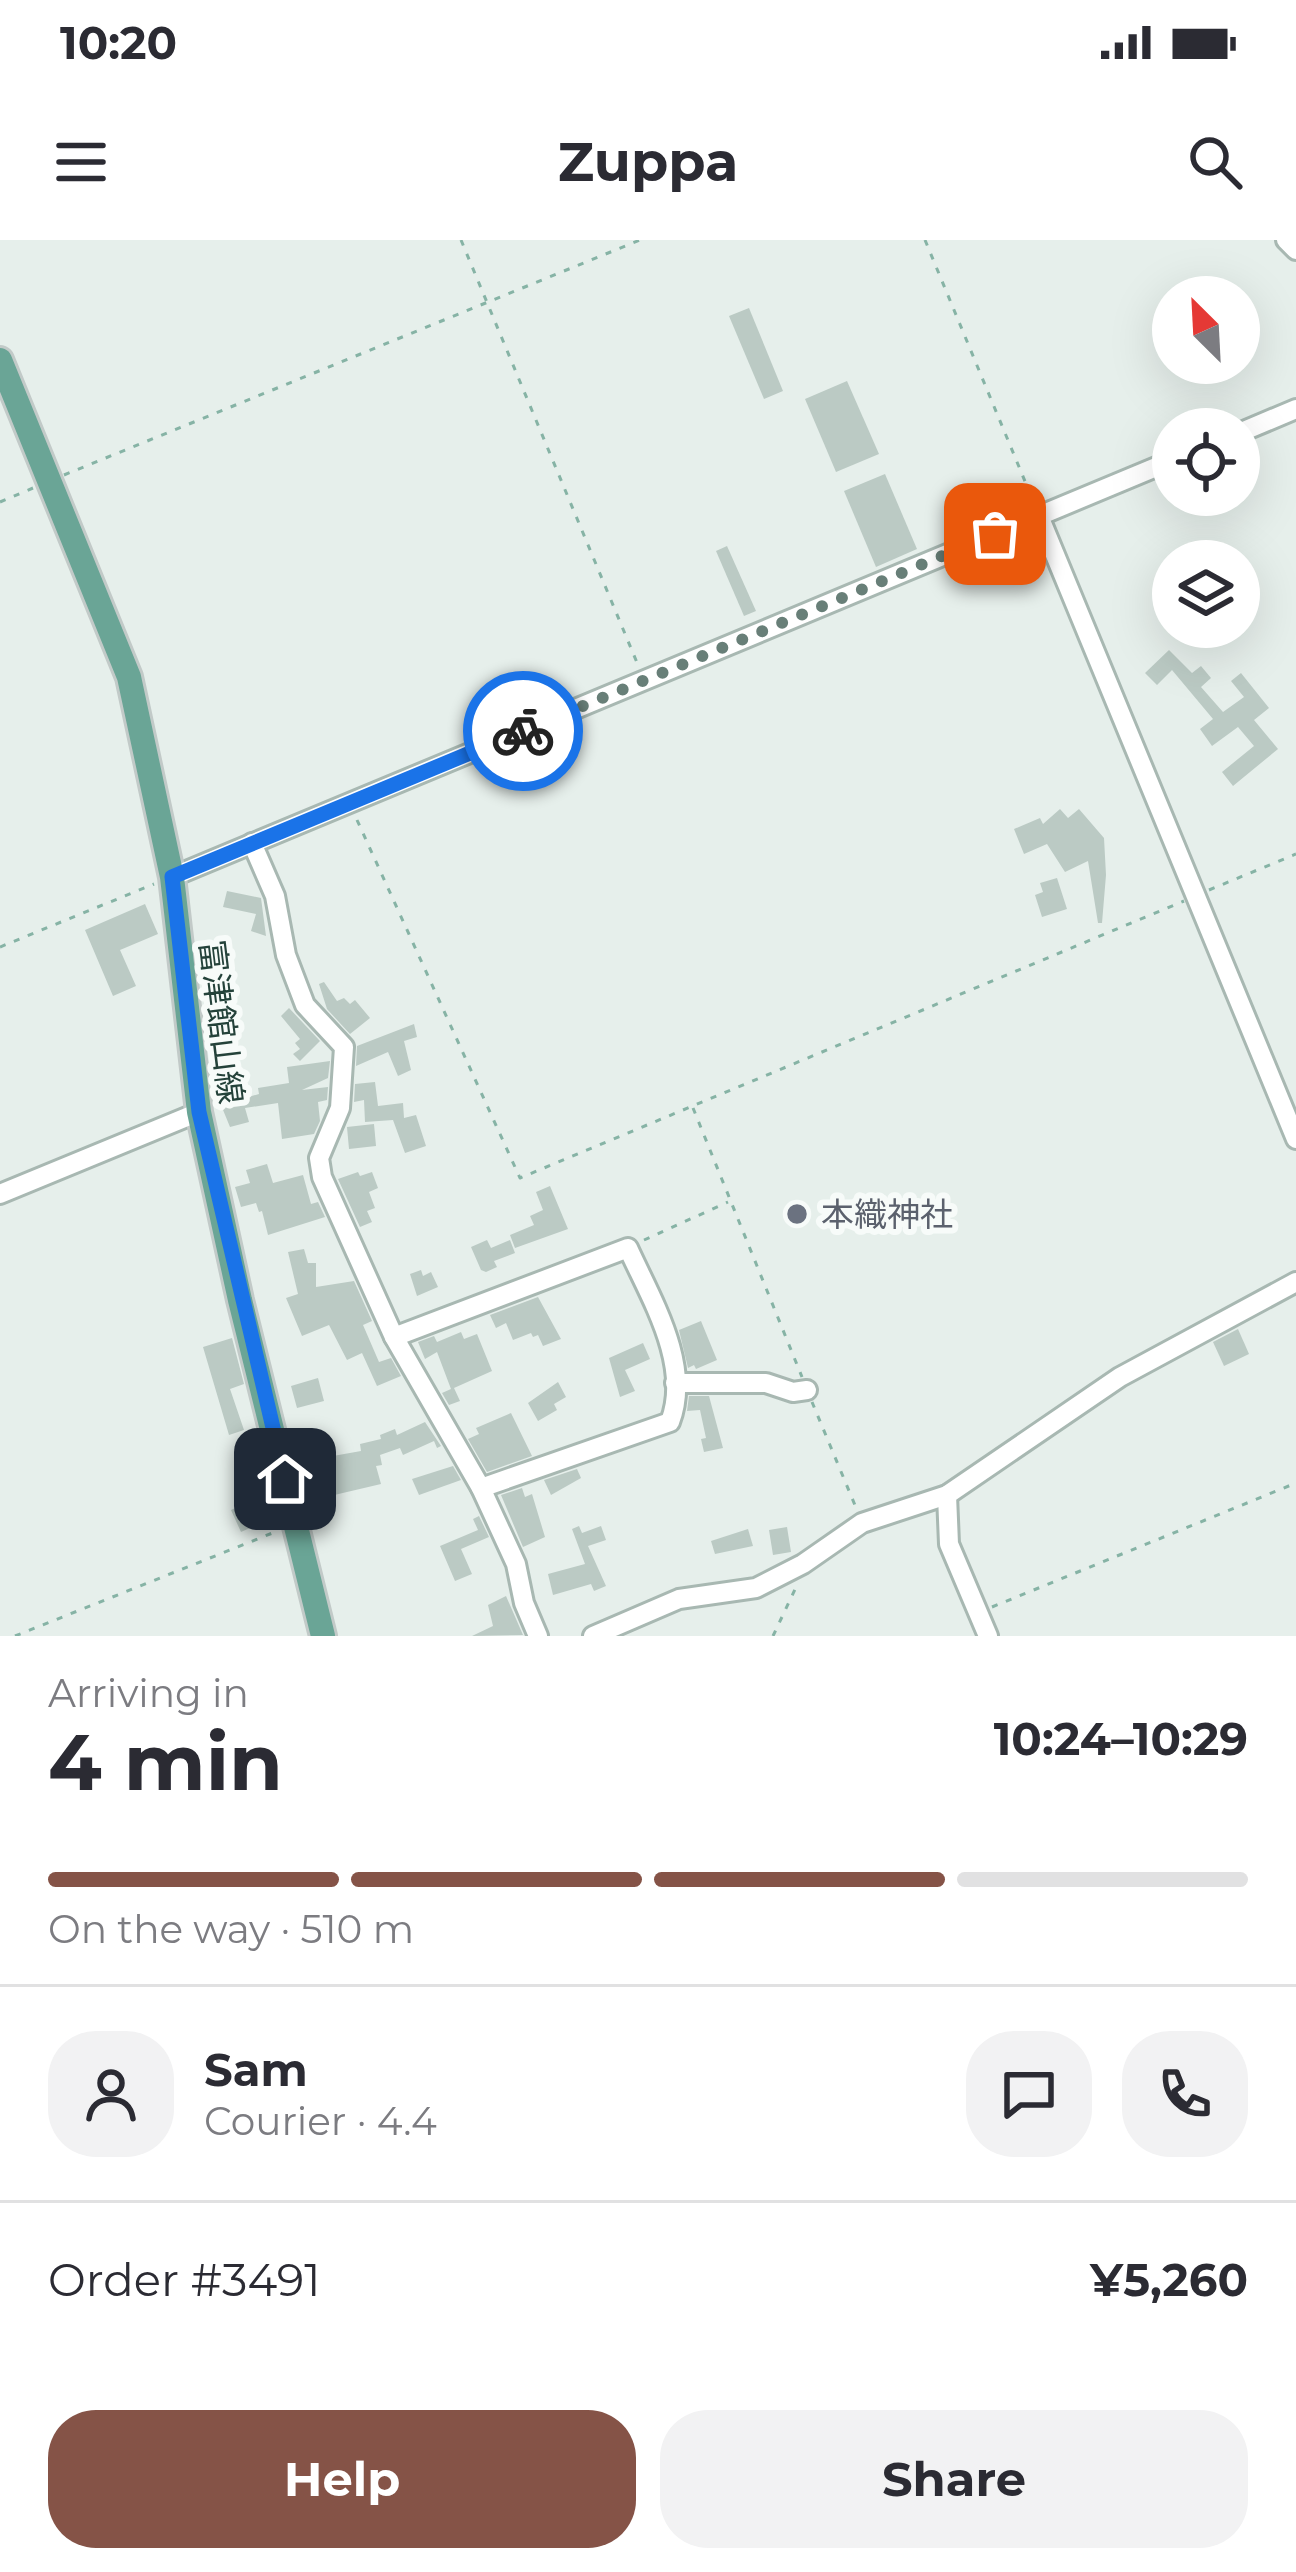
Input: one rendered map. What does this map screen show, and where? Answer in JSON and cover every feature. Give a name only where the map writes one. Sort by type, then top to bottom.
[{"type":"main road","name":"富津館山線","points":[[0,360],[129,677],[172,877],[199,1112],[323,1636]]},
{"type":"street","points":[[1260,424],[1296,409]]},
{"type":"street","points":[[172,877],[1152,469]]},
{"type":"street","points":[[1039,516],[1296,1139]]},
{"type":"street","points":[[252,843],[275,896],[286,955],[305,1005],[344,1047],[340,1108],[320,1158],[322,1177],[394,1337],[481,1488],[516,1564],[524,1603],[538,1636]]},
{"type":"street","points":[[0,1194],[199,1112]]},
{"type":"street","points":[[394,1337],[628,1249],[664,1326],[675,1383],[670,1422],[481,1488]]},
{"type":"street","points":[[593,1636],[679,1599],[756,1588],[803,1564],[862,1522],[947,1495],[1120,1377],[1296,1282]]},
{"type":"street","points":[[675,1383],[760,1383],[793,1392],[807,1390]]},
{"type":"street","points":[[947,1495],[949,1544],[988,1636]]},
{"type":"path","points":[[460,240],[645,680]]},
{"type":"path","points":[[0,502],[640,240]]},
{"type":"path","points":[[925,240],[1039,516]]},
{"type":"path","points":[[350,803],[520,1178],[1296,854]]},
{"type":"path","points":[[0,947],[172,877]]},
{"type":"path","points":[[692,1105],[862,1522]]},
{"type":"path","points":[[628,1249],[730,1201]]},
{"type":"path","points":[[979,1612],[1296,1483]]},
{"type":"path","points":[[15,1636],[296,1523]]},
{"type":"path","points":[[773,1636],[793,1599],[803,1564]]},
{"type":"building","points":[[749,308],[783,391],[764,399],[729,316]]},
{"type":"building","points":[[847,381],[879,454],[836,472],[805,399]]},
{"type":"building","points":[[885,474],[917,549],[876,567],[844,491]]},
{"type":"building","points":[[727,546],[756,611],[744,616],[716,551]]},
{"type":"building","points":[[1169,650],[1192,673],[1201,666],[1211,678],[1201,687],[1223,712],[1244,697],[1231,681],[1241,673],[1269,708],[1254,720],[1278,749],[1233,786],[1222,772],[1254,746],[1238,727],[1212,746],[1200,729],[1213,719],[1172,670],[1157,685],[1145,673]]},
{"type":"building","points":[[1060,809],[1068,818],[1079,809],[1104,838],[1102,923],[1098,923],[1088,861],[1065,872],[1047,844],[1024,854],[1014,829],[1040,818],[1043,824]]},
{"type":"building","points":[[1057,878],[1067,909],[1042,917],[1035,895],[1043,892],[1040,883]]},
{"type":"building","points":[[227,891],[261,898],[266,936],[251,931],[256,914],[223,907]]},
{"type":"building","points":[[145,904],[158,934],[120,950],[136,986],[113,996],[85,930]]},
{"type":"building","points":[[324,982],[337,1001],[344,998],[350,1004],[355,1000],[370,1018],[350,1034],[327,1009],[319,984]]},
{"type":"building","points":[[231,1008],[231,1029],[209,1030],[208,1009]]},
{"type":"building","points":[[289,1008],[320,1041],[300,1061],[293,1054],[300,1049],[295,1043],[300,1039],[281,1016]]},
{"type":"building","points":[[414,1024],[417,1037],[404,1041],[411,1070],[398,1076],[388,1052],[356,1066],[357,1046]]},
{"type":"building","points":[[330,1061],[328,1078],[302,1090],[328,1087],[327,1100],[318,1102],[320,1121],[314,1134],[282,1139],[278,1103],[245,1108],[249,1122],[230,1127],[221,1105],[259,1094],[258,1088],[289,1083],[287,1067]]},
{"type":"building","points":[[375,1082],[378,1106],[403,1103],[404,1118],[416,1115],[426,1146],[405,1153],[393,1120],[365,1122],[364,1100],[354,1102],[355,1084]]},
{"type":"building","points":[[374,1124],[376,1146],[349,1149],[347,1127]]},
{"type":"building","points":[[267,1164],[273,1183],[303,1175],[311,1204],[318,1202],[325,1217],[268,1235],[262,1211],[256,1203],[241,1207],[235,1187],[250,1183],[246,1170]]},
{"type":"building","points":[[358,1172],[360,1176],[372,1172],[378,1188],[369,1192],[375,1208],[367,1211],[372,1222],[360,1227],[338,1179]]},
{"type":"building","points":[[550,1186],[568,1229],[515,1248],[510,1235],[534,1225],[530,1216],[543,1210],[536,1192]]},
{"type":"building","points":[[487,1240],[491,1248],[510,1240],[515,1253],[494,1261],[497,1267],[486,1272],[471,1247]]},
{"type":"building","points":[[304,1249],[308,1263],[316,1263],[316,1287],[354,1281],[372,1321],[363,1325],[379,1362],[391,1358],[401,1376],[377,1386],[362,1353],[347,1360],[329,1325],[302,1336],[286,1298],[298,1294],[288,1252]]},
{"type":"building","points":[[421,1270],[423,1276],[431,1272],[438,1287],[417,1296],[410,1274]]},
{"type":"building","points":[[538,1297],[561,1339],[543,1346],[538,1335],[513,1340],[506,1323],[496,1328],[490,1315]]},
{"type":"building","points":[[701,1321],[717,1360],[688,1368],[679,1330]]},
{"type":"building","points":[[1238,1329],[1249,1354],[1224,1366],[1213,1342]]},
{"type":"building","points":[[461,1332],[464,1339],[477,1334],[492,1371],[454,1388],[460,1401],[449,1405],[442,1393],[451,1389],[437,1352],[425,1359],[418,1342],[434,1336],[437,1342]]},
{"type":"building","points":[[232,1338],[244,1384],[230,1389],[244,1430],[229,1435],[203,1347]]},
{"type":"building","points":[[643,1343],[650,1359],[625,1370],[635,1391],[620,1397],[609,1358]]},
{"type":"building","points":[[318,1378],[324,1401],[297,1408],[291,1386]]},
{"type":"building","points":[[558,1382],[566,1397],[554,1404],[557,1410],[538,1421],[528,1403]]},
{"type":"building","points":[[689,1396],[709,1396],[723,1448],[704,1452],[700,1410],[687,1411]]},
{"type":"building","points":[[511,1413],[532,1456],[487,1472],[468,1439],[479,1434],[476,1428]]},
{"type":"building","points":[[425,1422],[441,1446],[437,1448],[434,1441],[403,1455],[400,1448],[380,1455],[382,1465],[376,1466],[381,1484],[330,1496],[326,1461],[361,1451],[360,1444],[381,1439],[380,1435],[395,1429],[397,1435]]},
{"type":"building","points":[[453,1466],[461,1480],[419,1495],[412,1479]]},
{"type":"building","points":[[577,1469],[581,1478],[551,1495],[544,1480]]},
{"type":"building","points":[[522,1488],[525,1497],[532,1494],[545,1537],[523,1547],[501,1495]]},
{"type":"building","points":[[244,1504],[248,1514],[270,1505],[277,1522],[241,1532],[231,1510]]},
{"type":"building","points":[[479,1516],[489,1537],[461,1549],[472,1574],[455,1581],[440,1546],[478,1530],[473,1519]]},
{"type":"building","points":[[579,1526],[582,1533],[601,1526],[606,1540],[588,1546],[606,1586],[594,1591],[591,1584],[553,1595],[548,1574],[585,1564],[572,1529]]},
{"type":"building","points":[[787,1527],[791,1552],[773,1555],[769,1530]]},
{"type":"building","points":[[748,1529],[753,1546],[715,1554],[711,1541]]},
{"type":"building","points":[[506,1596],[523,1635],[472,1636],[493,1626],[488,1605]]},
{"type":"way so far","points":[[523,731],[995,534]]},
{"type":"place","name":"本織神社","points":[[797,1214]]},
{"type":"route","points":[[285,1479],[199,1112],[172,877],[523,731]]}]
